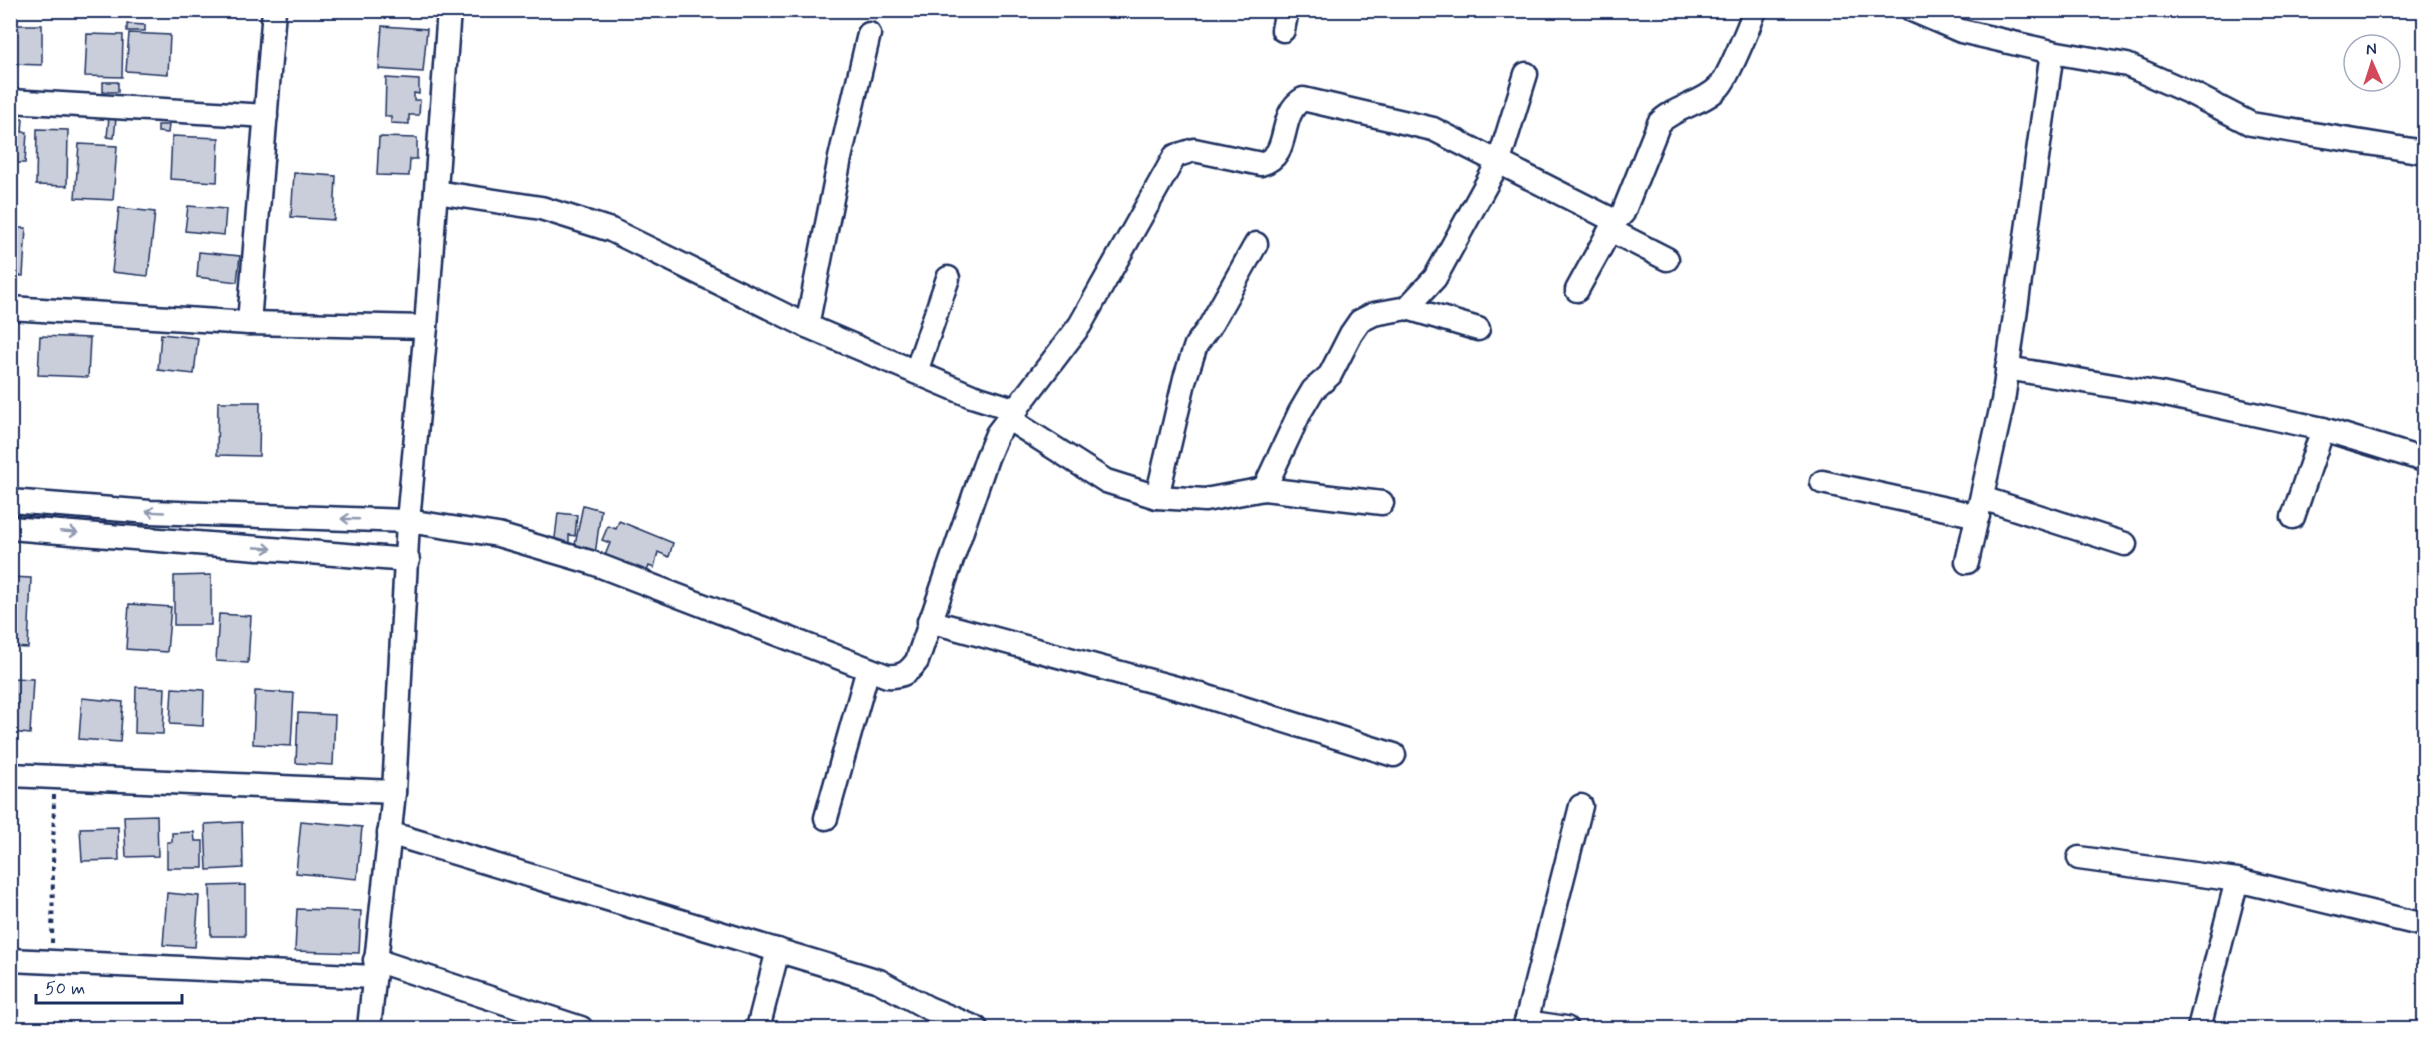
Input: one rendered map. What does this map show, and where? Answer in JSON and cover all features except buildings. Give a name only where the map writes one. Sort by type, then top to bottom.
[{"type":"street","points":[[249,323],[274,10]]},
{"type":"street","points":[[369,1029],[393,792],[408,560],[408,521],[426,327],[449,10]]},
{"type":"street","points":[[1577,290],[1613,226],[1623,213],[1659,123],[1668,114],[1690,105],[1720,86],[1755,10]]},
{"type":"street","points":[[1912,10],[1961,31],[2052,52],[2127,65],[2193,94],[2251,124],[2424,152]]},
{"type":"street","points":[[807,326],[840,158],[869,34]]},
{"type":"street","points":[[1967,562],[2003,401],[2052,52]]},
{"type":"street","points":[[1407,308],[1435,278],[1499,161],[1526,74]]},
{"type":"street","points":[[10,501],[150,512],[408,521],[498,535],[590,562],[868,669],[887,676],[898,677],[909,672],[917,661],[987,458],[998,434],[1080,325],[1175,156],[1194,150],[1261,164],[1269,162],[1278,154],[1291,110],[1303,99],[1433,129],[1499,161],[1667,259]]},
{"type":"street","points":[[10,101],[266,116]]},
{"type":"street","points":[[436,192],[541,208],[611,230],[807,326],[1013,414],[1107,481],[1157,497],[1205,500],[1264,489],[1382,502]]},
{"type":"street","points":[[1157,497],[1185,378],[1196,345],[1210,326],[1256,244]]},
{"type":"street","points":[[916,372],[948,278]]},
{"type":"street","points":[[10,308],[249,323],[426,327]]},
{"type":"street","points":[[1264,489],[1300,412],[1313,390],[1330,375],[1351,333],[1360,321],[1374,314],[1407,308],[1478,329]]},
{"type":"street","points":[[2007,368],[2161,394],[2323,429],[2424,460]]},
{"type":"street","points":[[2293,518],[2323,429]]},
{"type":"street","points":[[1822,482],[1980,507],[2125,544]]},
{"type":"street","points":[[10,528],[408,560]]},
{"type":"street","points":[[929,621],[1195,693],[1394,754]]},
{"type":"street","points":[[826,818],[868,669]]},
{"type":"street","points":[[10,775],[393,792]]},
{"type":"street","points":[[1566,1029],[1525,1025],[1581,806]]},
{"type":"street","points":[[389,833],[879,981],[928,1008],[975,1029]]},
{"type":"street","points":[[2079,858],[2237,880],[2424,925]]},
{"type":"street","points":[[2199,1029],[2237,880]]},
{"type":"street","points":[[758,1029],[778,950]]},
{"type":"street","points":[[10,960],[374,968],[581,1029]]},
{"type":"path","points":[[52,962],[54,777]]}]
